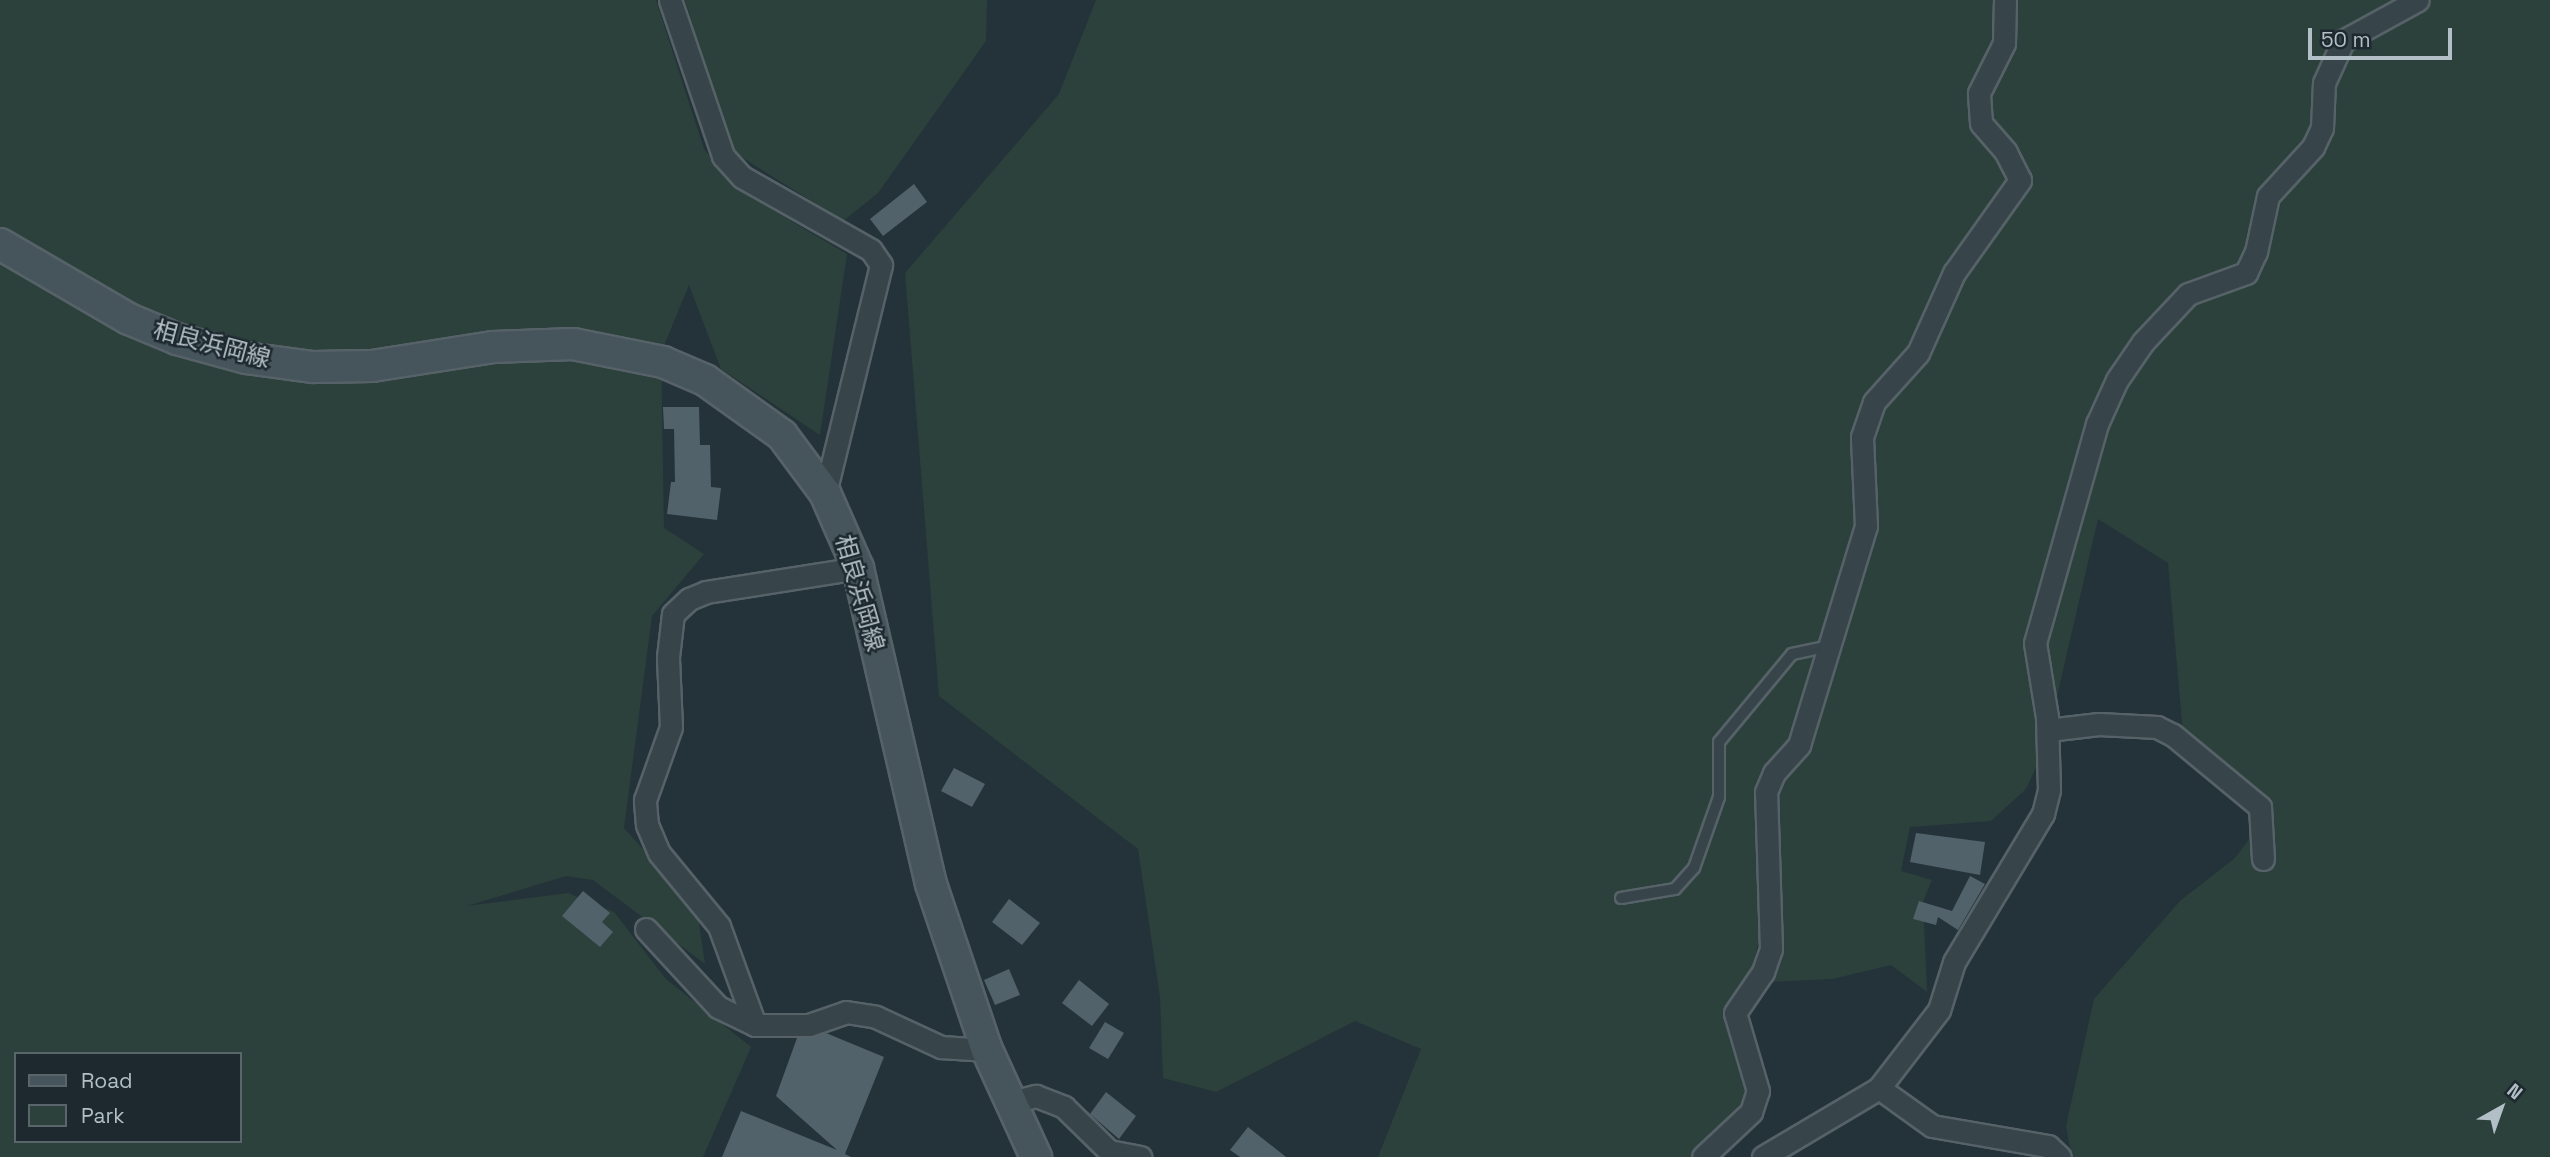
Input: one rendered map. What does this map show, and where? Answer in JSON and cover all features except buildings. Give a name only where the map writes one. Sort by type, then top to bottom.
[{"type":"main road","name":"相良浜岡線","points":[[0,244],[129,319],[177,339],[246,358],[313,367],[372,366],[494,347],[573,344],[663,362],[724,391],[782,435],[825,493],[858,568],[931,884],[987,1050],[1036,1157]]},
{"type":"street","points":[[670,0],[723,156],[742,177],[871,250],[881,265],[825,493]]},
{"type":"street","points":[[1703,1157],[1751,1112],[1758,1091],[1735,1013],[1763,972],[1770,949],[1766,792],[1774,773],[1799,745],[1866,526],[1862,438],[1874,402],[1917,353],[1954,273],[2020,180],[2006,152],[1981,123],[1979,93],[2004,43],[2005,0]]},
{"type":"street","points":[[1763,1157],[1879,1088],[1939,1010],[1954,962],[2042,814],[2049,790],[2048,730],[2035,643],[2097,424],[2117,380],[2143,342],[2188,294],[2246,273],[2256,251],[2268,196],[2313,147],[2322,128],[2324,83],[2343,41],[2418,0]]},
{"type":"street","points":[[755,1025],[719,926],[659,853],[646,825],[645,800],[671,727],[668,657],[673,614],[689,599],[706,592],[858,568]]},
{"type":"street","points":[[2048,730],[2099,724],[2157,727],[2173,735],[2260,807],[2263,859]]},
{"type":"street","points":[[646,929],[718,1007],[755,1025],[809,1025],[846,1012],[876,1017],[942,1047],[987,1050]]},
{"type":"street","points":[[1879,1088],[1932,1126],[2048,1146],[2060,1157]]},
{"type":"street","points":[[1009,1102],[1036,1096],[1064,1107],[1109,1152],[1140,1157]]},
{"type":"lane","points":[[1621,898],[1675,889],[1694,868],[1719,797],[1719,742],[1792,654],[1829,646]]},
{"type":"green space","points":[[0,0],[656,0],[704,149],[737,189],[847,254],[820,435],[721,369],[689,285],[661,353],[664,528],[704,554],[652,616],[624,828],[697,910],[705,964],[593,880],[566,876],[467,906],[568,893],[614,912],[666,979],[751,1047],[703,1157],[0,1157],[0,241],[111,310],[293,357],[129,309],[0,233]]},
{"type":"green space","points":[[685,0],[987,0],[986,41],[878,193],[843,221],[732,151]]},
{"type":"green space","points":[[1096,0],[2550,0],[2550,1157],[2072,1157],[2066,1126],[2094,999],[2180,901],[2235,858],[2268,814],[2184,745],[2168,563],[2098,519],[2045,748],[2026,789],[1991,821],[1910,827],[1901,871],[1932,880],[1923,902],[1927,992],[1891,965],[1832,979],[1767,982],[1770,894],[1747,990],[1751,1112],[1706,1157],[1378,1157],[1421,1049],[1355,1021],[1216,1092],[1163,1078],[1160,997],[1138,849],[939,696],[905,273],[1059,94]]}]
